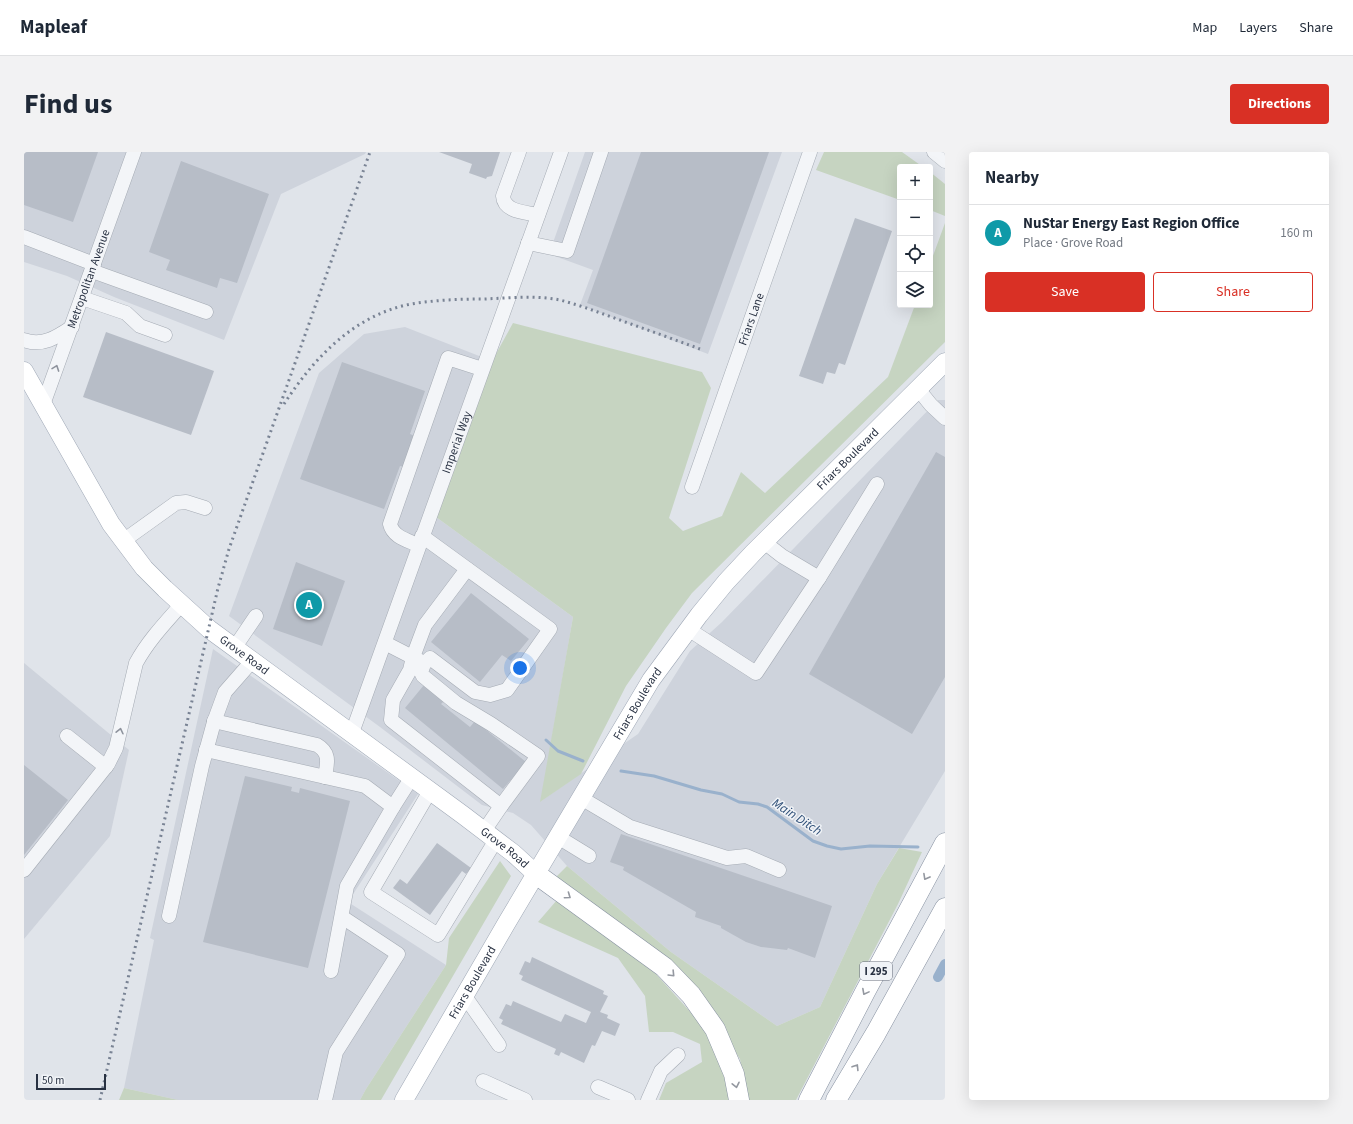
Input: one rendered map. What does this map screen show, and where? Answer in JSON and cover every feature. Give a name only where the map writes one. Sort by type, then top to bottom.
[{"type":"highway","name":"I 295","points":[[810,1100],[864,992],[945,843]]},
{"type":"highway","points":[[536,874],[664,967],[691,995],[715,1029],[734,1074],[739,1100]]},
{"type":"highway","name":"I 295","points":[[836,1100],[876,1033],[945,908]]},
{"type":"highway","points":[[876,1033],[915,982],[945,927]]},
{"type":"main road","name":"Friars Boulevard","points":[[404,1100],[464,995],[651,680],[688,629],[726,582],[764,542],[945,362]]},
{"type":"main road","name":"Grove Road","points":[[24,372],[111,524],[144,568],[181,605],[209,628],[514,853],[536,874]]},
{"type":"street","name":"Metropolitan Avenue","points":[[43,405],[134,152]]},
{"type":"street","points":[[519,152],[502,196],[503,202],[507,207],[538,215]]},
{"type":"street","name":"Imperial Way","points":[[352,733],[482,369],[505,307],[510,298],[561,152]]},
{"type":"street","points":[[528,243],[567,251],[601,152]]},
{"type":"street","name":"Friars Lane","points":[[692,487],[810,152]]},
{"type":"street","points":[[934,152],[945,161]]},
{"type":"street","points":[[24,237],[93,267],[206,312]]},
{"type":"street","points":[[82,298],[126,313],[140,326],[166,335]]},
{"type":"street","points":[[24,340],[38,343],[49,341],[72,327]]},
{"type":"street","points":[[385,643],[418,660],[430,658],[475,692],[490,695],[507,690],[550,629],[467,569],[420,541],[394,533],[391,529],[390,524],[448,358],[482,369]]},
{"type":"street","points":[[918,389],[931,405],[945,418]]},
{"type":"street","points":[[688,629],[756,673],[820,578],[877,484]]},
{"type":"street","points":[[123,541],[176,502],[186,502],[206,508]]},
{"type":"street","points":[[764,542],[782,556],[820,578]]},
{"type":"street","points":[[430,791],[371,892],[438,935],[490,836],[501,806],[538,756],[491,724],[456,703],[422,676],[418,660],[425,624],[467,569]]},
{"type":"street","points":[[24,870],[106,767],[116,748],[136,663],[153,637],[181,605]]},
{"type":"street","points":[[235,647],[256,616]]},
{"type":"street","points":[[169,916],[206,750],[214,721],[225,692],[253,660]]},
{"type":"street","points":[[418,660],[410,670],[393,700],[391,720],[501,806]]},
{"type":"street","points":[[214,721],[317,745],[323,749],[327,755],[328,763],[325,778]]},
{"type":"street","points":[[67,736],[106,767]]},
{"type":"street","points":[[206,750],[365,786],[393,807]]},
{"type":"street","points":[[331,971],[347,886],[393,807],[412,778]]},
{"type":"street","points":[[581,798],[630,827],[727,858],[746,856],[779,870]]},
{"type":"street","points":[[558,838],[589,856]]},
{"type":"street","points":[[325,1100],[336,1052],[398,954],[342,917]]},
{"type":"street","points":[[464,995],[499,1045]]},
{"type":"street","points":[[648,1100],[661,1071],[678,1054]]},
{"type":"street","points":[[483,1081],[526,1100]]},
{"type":"street","points":[[598,1087],[628,1100]]},
{"type":"shaded area","points":[[24,152],[366,152],[365,154],[281,194],[224,340],[114,297],[67,276],[24,262]]},
{"type":"shaded area","points":[[585,152],[782,152],[708,354],[580,305],[593,270],[549,254]]},
{"type":"shaded area","points":[[405,327],[492,361],[436,517],[573,617],[541,801],[638,734],[690,651],[722,622],[938,400],[945,400],[945,771],[877,884],[820,1007],[777,1026],[671,952],[567,866],[531,825],[513,813],[482,805],[380,727],[229,616],[319,373],[364,334]]},
{"type":"shaded area","points":[[213,649],[418,794],[348,902],[446,965],[360,1100],[178,1100],[124,1088],[154,940],[150,938]]},
{"type":"shaded area","points":[[24,663],[129,750],[110,836],[24,939]]},
{"type":"green space","points":[[824,152],[902,152],[919,164],[897,164],[897,199],[816,170]]},
{"type":"green space","points":[[933,174],[945,184],[945,216],[933,211]]},
{"type":"green space","points":[[945,223],[945,342],[692,593],[626,686],[581,774],[540,802],[573,617],[436,517],[492,361],[513,323],[702,372],[711,388],[669,518],[683,531],[722,516],[741,472],[765,493],[888,377],[914,308],[933,308],[933,256]]},
{"type":"green space","points":[[899,848],[922,852],[898,904],[796,1100],[747,1100],[740,1059],[682,972],[555,878],[567,866],[671,952],[777,1026],[820,1007],[877,884]]},
{"type":"green space","points":[[500,861],[511,876],[381,1100],[360,1100],[446,965],[449,938]]},
{"type":"green space","points":[[557,900],[655,973],[704,1027],[730,1090],[730,1100],[659,1100],[666,1083],[702,1062],[700,1044],[673,1032],[649,1032],[645,996],[618,958],[538,922]]},
{"type":"green space","points":[[124,1088],[178,1100],[119,1100]]},
{"type":"building","points":[[24,152],[98,152],[73,222],[24,205]]},
{"type":"building","points":[[439,152],[500,152],[492,176],[487,177],[486,179],[469,173],[472,164]]},
{"type":"building","points":[[641,152],[769,152],[700,344],[587,303]]},
{"type":"building","points":[[181,161],[269,194],[237,283],[220,278],[217,288],[166,270],[170,260],[149,252]]},
{"type":"building","points":[[855,218],[892,231],[845,365],[839,363],[835,374],[827,372],[823,384],[799,376]]},
{"type":"building","points":[[106,332],[214,371],[191,435],[83,397]]},
{"type":"building","points":[[342,362],[425,391],[410,434],[415,436],[404,467],[400,466],[384,509],[300,479]]},
{"type":"building","points":[[936,452],[945,457],[945,677],[912,734],[809,674]]},
{"type":"building","points":[[296,562],[345,581],[322,646],[273,629]]},
{"type":"building","points":[[471,593],[529,639],[511,661],[502,655],[480,682],[431,642]]},
{"type":"building","points":[[424,685],[444,701],[441,704],[470,727],[475,721],[526,762],[503,789],[405,708]]},
{"type":"building","points":[[24,765],[68,800],[24,855]]},
{"type":"building","points":[[245,776],[292,787],[291,791],[299,793],[300,788],[350,801],[308,968],[203,942]]},
{"type":"building","points":[[621,834],[832,906],[815,958],[788,948],[787,950],[761,947],[746,942],[721,928],[721,926],[695,917],[696,912],[623,870],[624,867],[610,862]]},
{"type":"building","points":[[437,843],[471,868],[466,874],[462,871],[430,915],[393,888],[400,879],[407,884]]},
{"type":"building","points":[[532,957],[604,991],[603,994],[608,996],[600,1012],[608,1015],[607,1018],[620,1024],[615,1036],[602,1031],[595,1046],[592,1045],[584,1063],[561,1052],[559,1056],[554,1054],[556,1049],[501,1024],[503,1020],[499,1018],[506,1004],[511,1006],[513,1001],[561,1022],[565,1014],[586,1023],[591,1012],[521,980],[523,976],[519,974],[525,961],[530,963]]},
{"type":"waterway","name":"Main Ditch","points":[[546,740],[558,751],[583,761]]},
{"type":"waterway","name":"Main Ditch","points":[[621,771],[654,776],[701,790],[722,794],[739,802],[758,804],[767,807],[813,841],[827,846],[841,849],[870,846],[918,847]]},
{"type":"waterway","points":[[938,977],[945,964]]},
{"type":"railway","points":[[100,1100],[218,588],[229,549],[370,152]]},
{"type":"railway","points":[[284,404],[308,371],[337,341],[354,328],[371,318],[390,310],[411,304],[448,300],[522,297],[551,298],[596,311],[700,349]]},
{"type":"place","name":"NuStar Energy East Region Office","points":[[309,605]]}]
